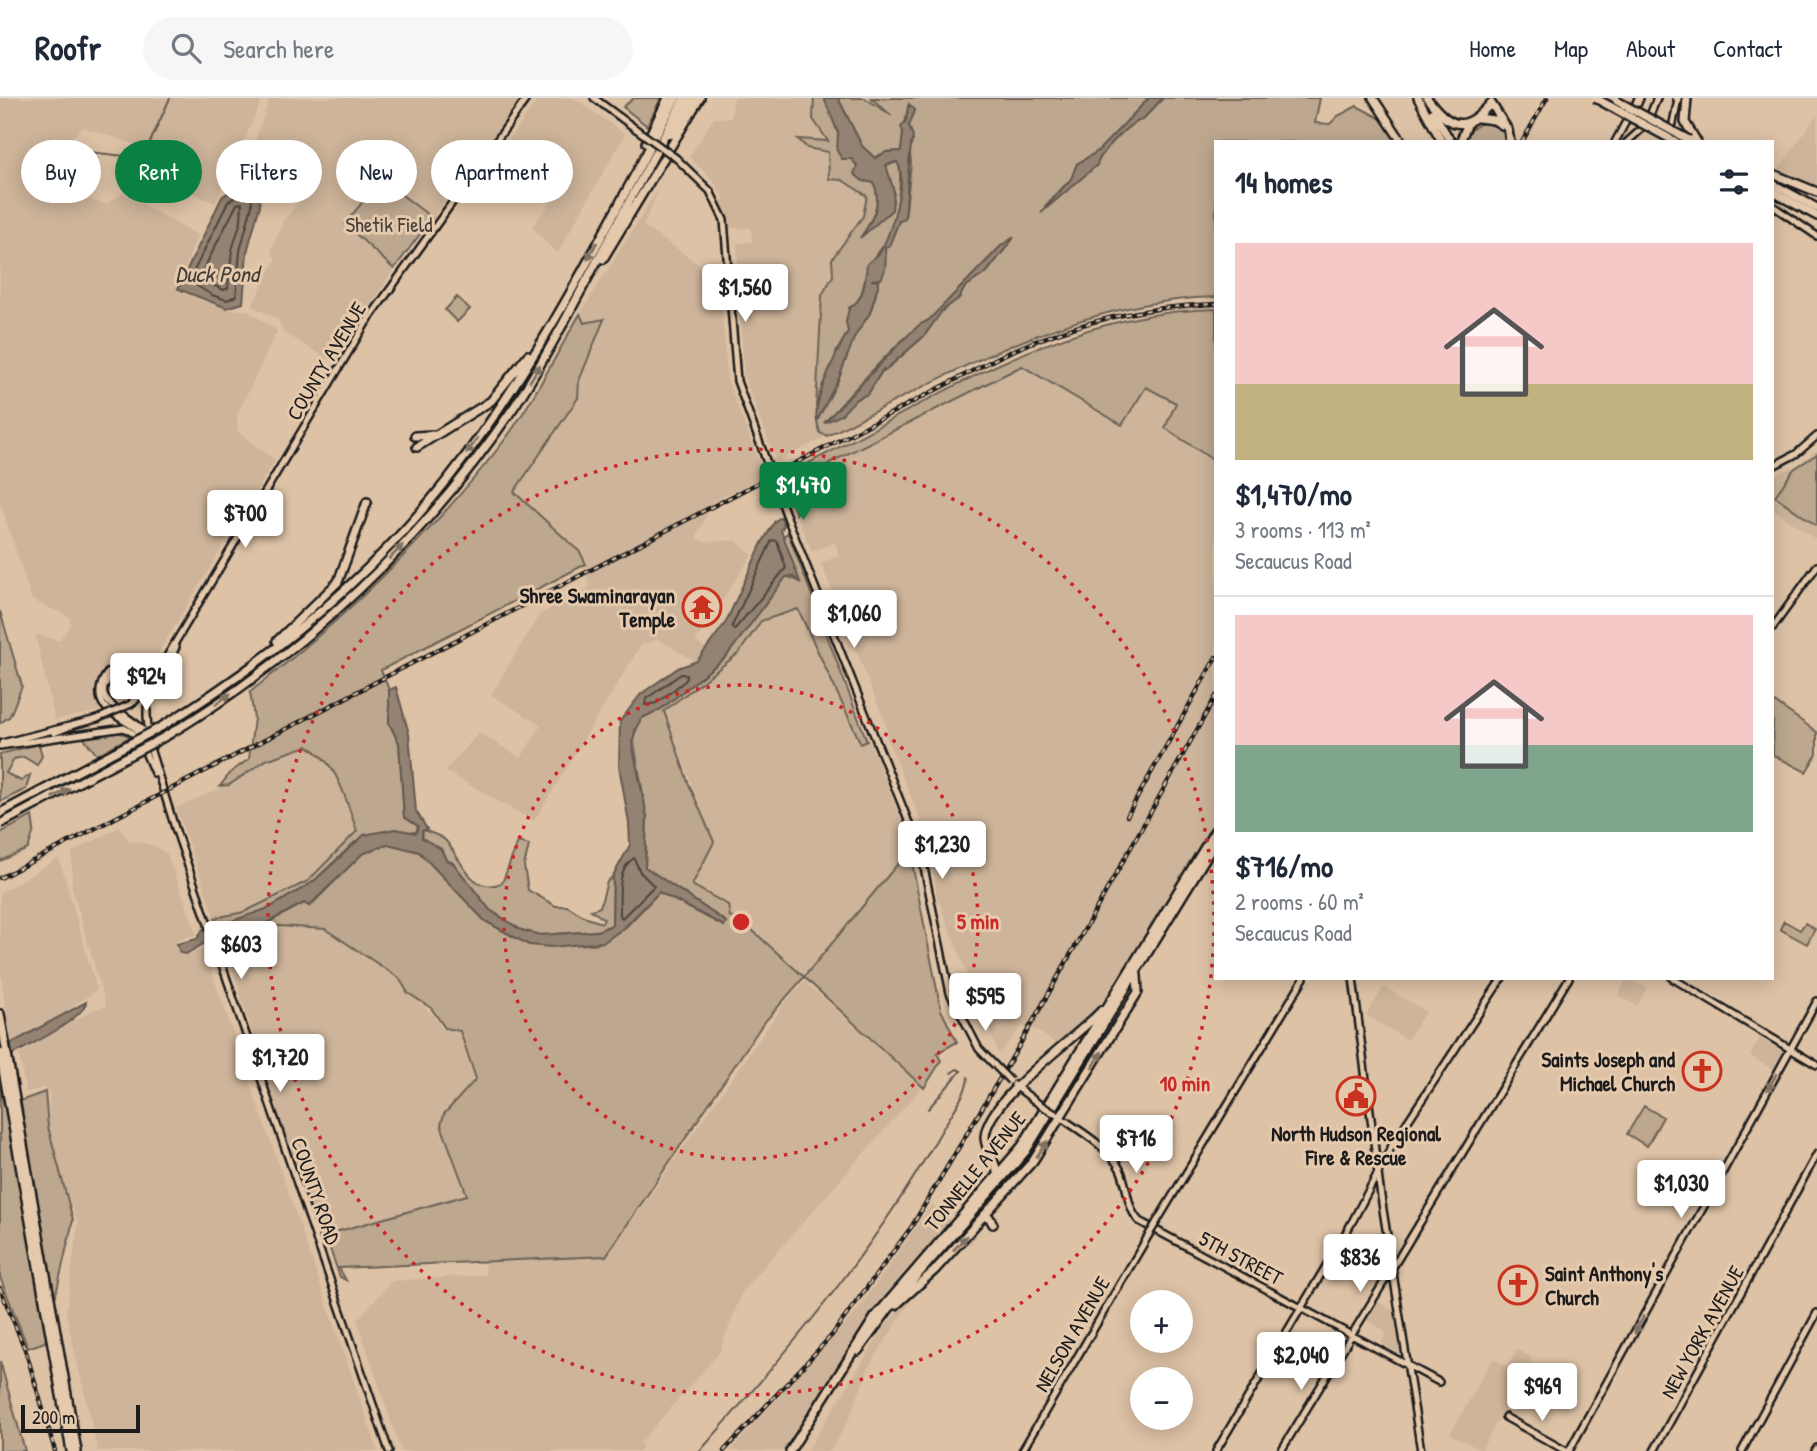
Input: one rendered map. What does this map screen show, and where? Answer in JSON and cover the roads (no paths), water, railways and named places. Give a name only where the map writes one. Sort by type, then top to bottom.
[{"type":"highway","points":[[637,170],[668,98]]},
{"type":"highway","points":[[0,813],[161,727],[254,665],[344,590],[419,512],[486,426],[549,327],[676,98]]},
{"type":"highway","points":[[0,824],[166,736],[242,686],[360,589],[417,530],[464,475],[517,402],[684,98]]},
{"type":"highway","points":[[635,191],[692,98]]},
{"type":"highway","points":[[583,286],[601,263],[700,98]]},
{"type":"highway","points":[[1373,98],[1401,140]]},
{"type":"highway","points":[[1412,98],[1430,122]]},
{"type":"highway","points":[[1418,98],[1441,140]]},
{"type":"highway","points":[[1426,98],[1446,121],[1468,123],[1490,105]]},
{"type":"highway","points":[[1426,98],[1450,140]]},
{"type":"highway","points":[[1595,98],[1672,140]]},
{"type":"highway","points":[[1687,98],[1685,122],[1693,140]]},
{"type":"highway","points":[[1614,99],[1693,140]]},
{"type":"highway","points":[[1490,105],[1487,114],[1490,119],[1507,130]]},
{"type":"highway","points":[[1490,105],[1507,130],[1510,140]]},
{"type":"highway","points":[[1477,118],[1490,119]]},
{"type":"highway","points":[[1461,140],[1468,123]]},
{"type":"highway","points":[[1774,174],[1817,194]]},
{"type":"highway","points":[[1774,185],[1817,208]]},
{"type":"highway","points":[[1774,193],[1817,216]]},
{"type":"highway","points":[[417,447],[498,395],[549,327]]},
{"type":"highway","points":[[415,436],[438,435]]},
{"type":"highway","points":[[254,665],[337,585],[367,502]]},
{"type":"highway","name":"TONNELLE AVENUE","points":[[792,1451],[875,1317],[998,1178],[1022,1146],[1214,832]]},
{"type":"highway","name":"TONNELLE AVENUE","points":[[792,1451],[878,1322],[1026,1151],[1214,844]]},
{"type":"highway","points":[[878,1322],[935,1270],[1033,1161],[1138,992],[1138,971]]},
{"type":"highway","points":[[998,1178],[986,1147],[986,1129],[1036,1066],[1092,1021],[1114,997]]},
{"type":"highway","points":[[0,1014],[77,1451]]},
{"type":"highway","points":[[0,1054],[71,1451]]},
{"type":"highway","points":[[984,1216],[989,1217],[993,1224]]},
{"type":"main road","name":"COUNTY AVENUE","points":[[131,704],[150,685],[366,323],[527,98]]},
{"type":"main road","points":[[594,98],[676,158],[710,191],[724,220],[737,381],[785,512],[921,853],[950,993],[979,1049],[1017,1088],[1059,1117]]},
{"type":"main road","points":[[1630,140],[1646,125],[1657,98]]},
{"type":"main road","points":[[1669,140],[1677,98]]},
{"type":"main road","points":[[1616,140],[1638,100]]},
{"type":"main road","points":[[1774,207],[1817,234]]},
{"type":"main road","points":[[1774,465],[1796,454],[1817,436]]},
{"type":"main road","points":[[1774,626],[1817,566]]},
{"type":"main road","points":[[157,771],[146,705],[183,629]]},
{"type":"main road","points":[[147,742],[139,730],[114,717],[107,709],[102,699],[102,685],[107,673],[116,668],[151,673],[170,652]]},
{"type":"main road","points":[[0,745],[111,715],[131,704],[138,690],[137,681],[129,673],[118,672],[107,685],[108,703],[118,713],[143,727],[147,742]]},
{"type":"main road","points":[[25,739],[121,728],[136,734],[167,805]]},
{"type":"main road","name":"COUNTY ROAD","points":[[147,742],[389,1451]]},
{"type":"main road","name":"NELSON AVENUE","points":[[1022,1451],[1303,980]]},
{"type":"main road","points":[[1353,980],[1406,1365],[1421,1451]]},
{"type":"main road","points":[[1216,1451],[1404,1127],[1501,980]]},
{"type":"main road","points":[[1282,1451],[1350,1334],[1568,980]]},
{"type":"main road","points":[[1675,980],[1817,1065]]},
{"type":"main road","points":[[1505,1417],[1568,1451],[1817,1001]]},
{"type":"main road","name":"5TH STREET","points":[[1059,1117],[1107,1153],[1119,1167],[1132,1209],[1139,1221],[1439,1382]]},
{"type":"main road","name":"NEW YORK AVENUE","points":[[1654,1451],[1817,1154]]},
{"type":"main road","points":[[1742,1451],[1817,1313]]},
{"type":"water","points":[[824,98],[838,98],[862,146],[875,158],[886,152],[901,151],[901,127],[906,121],[909,104],[915,110],[909,126],[913,136],[905,219],[899,221],[889,246],[885,247],[885,271],[881,279],[871,280],[878,281],[878,286],[870,313],[855,336],[839,378],[817,421],[816,412],[822,389],[832,362],[848,332],[846,322],[849,308],[861,295],[867,264],[882,249],[897,205],[901,180],[897,162],[886,165],[894,191],[892,210],[860,238],[877,205],[874,183],[863,181],[854,174],[857,166],[852,159],[842,159],[837,151],[838,133]]},
{"type":"water","points":[[1149,98],[1163,98],[1142,120],[1130,126],[1116,139],[1103,153],[1097,165],[1041,213],[1071,179],[1077,164],[1098,151]]},
{"type":"water","name":"Duck Pond","points":[[219,203],[260,203],[247,252],[243,303],[227,308],[178,289]]},
{"type":"water","points":[[1014,237],[987,272],[965,287],[959,298],[942,311],[924,336],[884,371],[883,369],[868,394],[856,399],[841,415],[824,423],[903,340],[919,325],[929,320],[1002,245]]},
{"type":"water","points":[[781,517],[784,525],[781,530],[800,582],[792,576],[786,577],[726,657],[661,709],[642,718],[632,743],[647,817],[645,867],[726,922],[724,926],[659,892],[625,927],[604,942],[551,947],[529,945],[485,921],[419,852],[388,844],[362,854],[309,906],[304,903],[263,925],[237,935],[217,936],[186,954],[180,953],[177,944],[197,939],[203,929],[214,931],[232,921],[269,908],[313,882],[364,835],[395,829],[416,833],[418,826],[404,817],[399,743],[389,723],[389,690],[396,687],[409,734],[416,811],[427,829],[422,831],[422,838],[441,849],[446,860],[453,863],[490,910],[521,930],[541,935],[597,931],[612,925],[613,876],[630,845],[619,766],[620,721],[641,694],[678,668],[697,661],[726,622],[762,543],[775,521]]},
{"type":"water","points":[[86,1002],[83,1009],[66,1024],[12,1055],[10,1044]]},
{"type":"waterway","points":[[101,153],[143,158],[170,98]]},
{"type":"waterway","points":[[951,1073],[957,1069],[961,1071]]},
{"type":"waterway","points":[[928,1109],[960,1072]]},
{"type":"waterway","points":[[700,1451],[799,1336],[860,1256],[917,1172],[958,1103],[968,1077]]},
{"type":"railway","points":[[1523,140],[1547,98]]},
{"type":"railway","points":[[0,878],[1001,356],[1053,335],[1106,319],[1161,308],[1214,304]]},
{"type":"railway","points":[[1127,816],[1214,661]]},
{"type":"railway","points":[[724,1451],[832,1335],[912,1226],[1019,1046],[1214,700]]},
{"type":"railway","points":[[0,1288],[26,1352],[55,1451]]},
{"type":"place","name":"Shree Swaminarayan Temple","points":[[702,607]]},
{"type":"place","name":"Saints Joseph and Michael Church","points":[[1702,1071]]},
{"type":"place","name":"North Hudson Regional Fire & Rescue","points":[[1356,1096]]},
{"type":"place","name":"Saint Anthony's Church","points":[[1518,1285]]},
{"type":"park label","name":"Shetik Field","points":[[389,224]]}]
